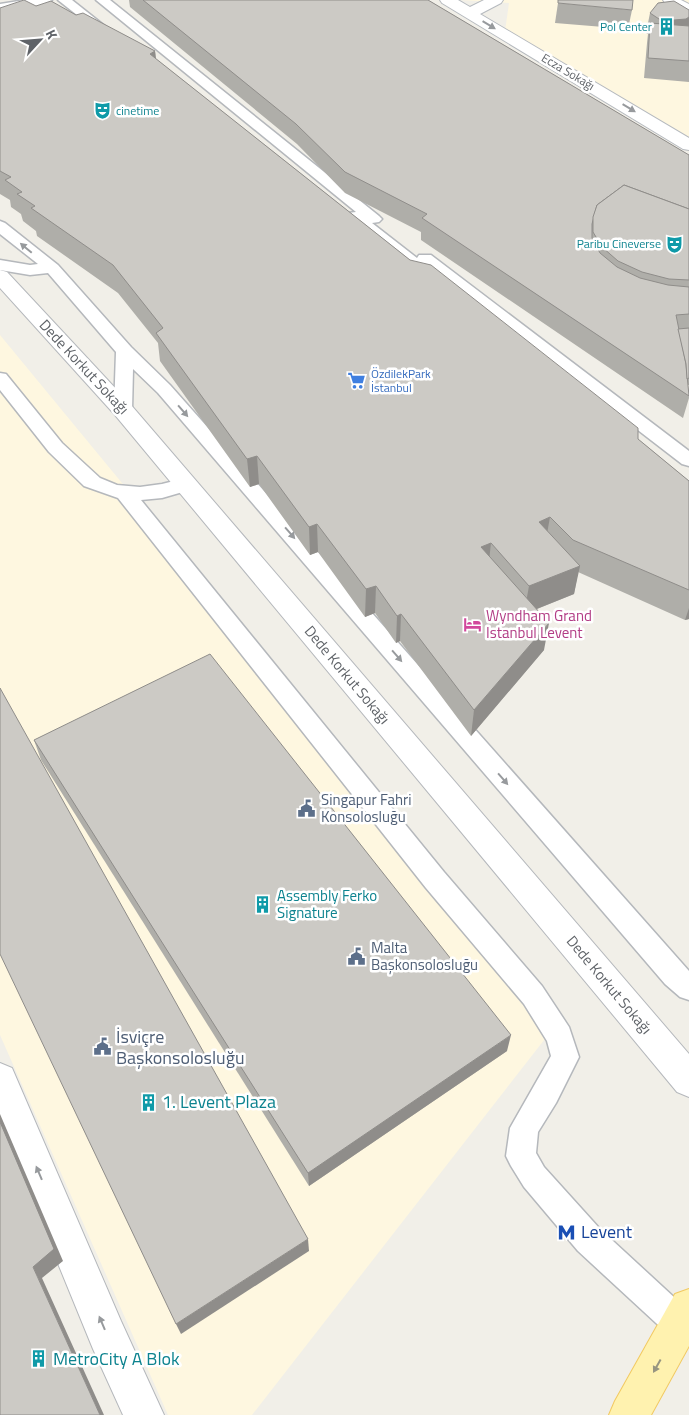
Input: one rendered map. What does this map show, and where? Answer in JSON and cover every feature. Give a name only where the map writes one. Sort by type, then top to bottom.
[{"type":"main road","points":[[629,1415],[685,1316]]},
{"type":"street","name":"Ecza Sokağı","points":[[447,0],[689,145]]},
{"type":"street","points":[[470,13],[496,0]]},
{"type":"street","points":[[670,0],[689,10]]},
{"type":"street","name":"Dede Korkut Sokağı","points":[[0,276],[123,410],[689,1080]]},
{"type":"street","points":[[0,1080],[103,1326],[144,1415]]},
{"type":"lane","points":[[0,8],[46,0]]},
{"type":"lane","points":[[64,0],[114,38]]},
{"type":"lane","points":[[106,4],[128,2]]},
{"type":"lane","points":[[106,4],[341,193],[689,460]]},
{"type":"lane","points":[[258,146],[378,235],[588,402]]},
{"type":"lane","points":[[0,226],[52,268],[125,351],[164,389],[674,975],[689,988]]},
{"type":"lane","points":[[0,265],[30,270],[52,268]]},
{"type":"lane","points":[[125,351],[136,350],[171,386],[177,385]]},
{"type":"lane","points":[[123,410],[125,351]]},
{"type":"lane","points":[[0,378],[42,432],[91,482],[108,489],[138,494],[163,492],[186,484]]},
{"type":"lane","points":[[124,492],[435,880],[533,996],[559,1036],[565,1057],[546,1093],[524,1128],[521,1156],[534,1177],[589,1240],[685,1316]]},
{"type":"shaded area","points":[[461,0],[689,0],[689,139],[505,31],[509,3]]},
{"type":"shaded area","points":[[0,335],[562,1017],[252,1415],[168,1415],[0,1035]]},
{"type":"building","name":"ÖzdilekPark İstanbul","points":[[24,0],[36,6],[51,1],[76,15],[83,13],[155,51],[150,54],[410,260],[431,265],[638,428],[638,439],[689,481],[689,590],[573,540],[550,517],[539,522],[580,566],[529,586],[491,543],[481,547],[549,623],[474,710],[401,614],[397,616],[376,586],[366,589],[317,524],[309,527],[257,456],[247,459],[156,333],[163,328],[113,265],[31,208],[35,206],[17,194],[22,192],[5,180],[11,177],[0,171],[0,8]]},
{"type":"building","points":[[143,0],[428,0],[689,155],[689,209],[624,185],[597,205],[592,224],[592,238],[600,253],[617,267],[640,278],[668,285],[689,287],[689,314],[676,315],[686,364],[689,396],[422,218],[427,214],[345,172],[296,124]]},
{"type":"building","points":[[558,0],[633,0],[632,10],[558,3]]},
{"type":"building","points":[[674,1],[689,10],[689,17],[686,19],[662,21],[650,13],[658,3]]},
{"type":"building","points":[[650,23],[689,26],[689,61],[648,58]]},
{"type":"building","points":[[624,185],[689,209],[689,280],[669,279],[642,272],[618,261],[602,247],[593,232],[593,217],[597,205]]},
{"type":"building","points":[[689,328],[689,378],[687,379],[686,364],[678,329]]},
{"type":"building","name":"Assembly Ferko Signature","points":[[210,654],[511,1035],[308,1173],[34,740]]},
{"type":"building","name":"1. Levent Plaza","points":[[0,688],[308,1239],[176,1324],[0,954]]},
{"type":"building","name":"MetroCity A Blok","points":[[0,1122],[54,1249],[33,1267],[100,1415],[0,1415]]},
{"type":"place","name":"Pol Center","points":[[666,27]]},
{"type":"place","name":"cinetime","points":[[102,111]]},
{"type":"place","name":"Paribu Cineverse","points":[[675,244]]},
{"type":"place","name":"ÖzdilekPark İstanbul","points":[[357,381]]},
{"type":"place","name":"Wyndham Grand Istanbul Levent","points":[[472,625]]},
{"type":"place","name":"Singapur Fahri Konsolosluğu","points":[[307,809]]},
{"type":"place","name":"Assembly Ferko Signature","points":[[263,905]]},
{"type":"place","name":"Malta Başkonsolosluğu","points":[[357,957]]},
{"type":"place","name":"İsviçre Başkonsolosluğu","points":[[102,1047]]},
{"type":"place","name":"1. Levent Plaza","points":[[148,1102]]},
{"type":"place","name":"Levent","points":[[567,1232]]},
{"type":"place","name":"MetroCity A Blok","points":[[39,1359]]}]
